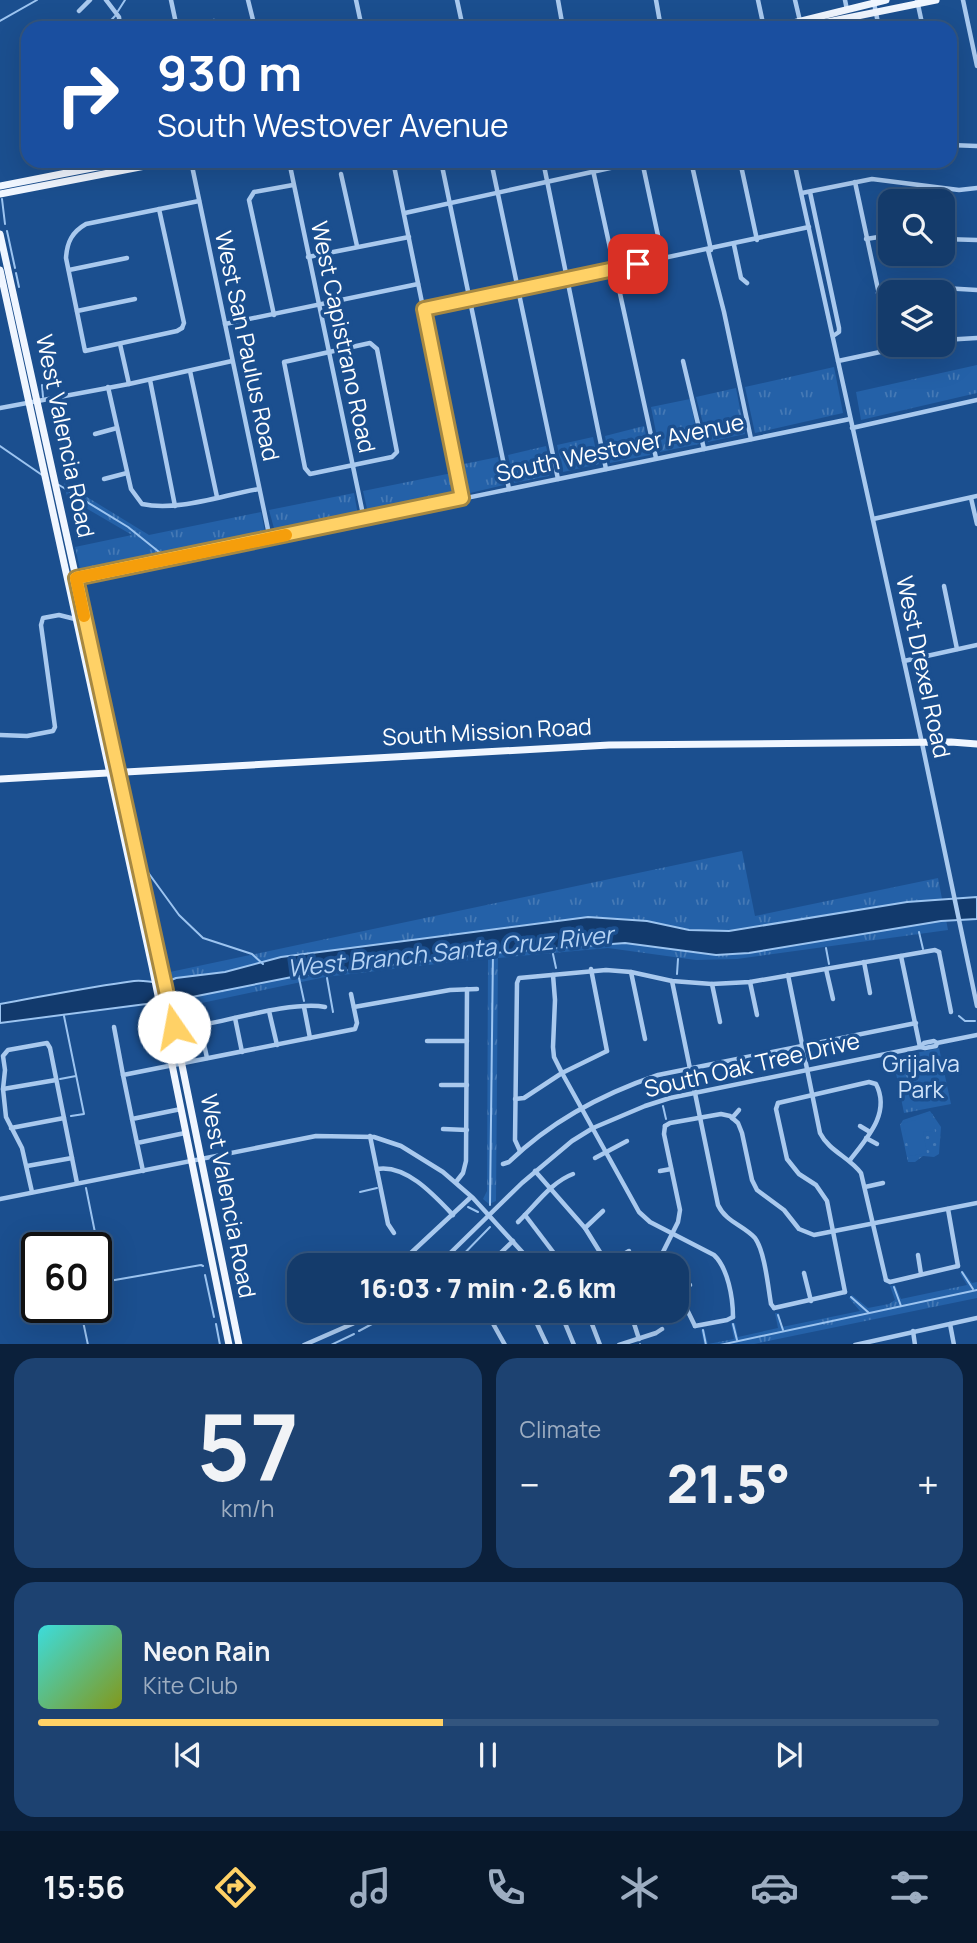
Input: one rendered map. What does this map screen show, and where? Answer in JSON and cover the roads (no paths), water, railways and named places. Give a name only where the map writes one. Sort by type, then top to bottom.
[{"type":"main road","points":[[812,21],[886,0]]},
{"type":"main road","points":[[823,21],[876,12],[895,4],[936,0]]},
{"type":"main road","points":[[0,186],[103,168]]},
{"type":"main road","points":[[0,194],[117,168]]},
{"type":"main road","name":"West Valencia Road","points":[[0,234],[10,297],[53,472],[72,579],[76,619],[160,1004],[229,1344]]},
{"type":"main road","name":"West Valencia Road","points":[[0,270],[10,297]]},
{"type":"main road","name":"West Valencia Road","points":[[34,403],[43,467],[119,773],[165,981],[239,1344]]},
{"type":"main road","name":"South Mission Road","points":[[0,779],[609,745],[977,744]]},
{"type":"main road","points":[[214,1272],[223,1270]]},
{"type":"street","points":[[79,11],[90,0]]},
{"type":"street","points":[[106,0],[119,21]]},
{"type":"street","points":[[171,0],[176,21]]},
{"type":"street","points":[[248,0],[253,21]]},
{"type":"street","points":[[356,0],[360,21]]},
{"type":"street","points":[[457,0],[462,21]]},
{"type":"street","points":[[558,0],[562,21]]},
{"type":"street","points":[[656,0],[660,21]]},
{"type":"street","points":[[758,0],[762,21]]},
{"type":"street","points":[[795,0],[798,21]]},
{"type":"street","points":[[845,0],[846,10]]},
{"type":"street","points":[[963,0],[977,66]]},
{"type":"street","points":[[918,2],[922,21]]},
{"type":"street","points":[[874,3],[878,21]]},
{"type":"street","points":[[957,146],[977,146]]},
{"type":"street","name":"West San Paulus Road","points":[[192,168],[270,539]]},
{"type":"street","name":"West Capistrano Road","points":[[290,168],[364,519]]},
{"type":"street","points":[[395,168],[462,498]]},
{"type":"street","points":[[443,168],[509,489]]},
{"type":"street","points":[[493,168],[558,479]]},
{"type":"street","points":[[544,168],[606,469]]},
{"type":"street","points":[[592,168],[656,458]]},
{"type":"street","points":[[405,213],[611,168]]},
{"type":"street","points":[[644,168],[663,259]]},
{"type":"street","points":[[692,168],[751,439]]},
{"type":"street","points":[[742,168],[757,240]]},
{"type":"street","name":"West Drexel Road","points":[[796,168],[977,1006]]},
{"type":"street","points":[[341,174],[357,246]]},
{"type":"street","points":[[802,193],[855,182],[888,180],[959,190],[977,188]]},
{"type":"street","points":[[855,182],[878,293]]},
{"type":"street","points":[[274,315],[249,205],[250,196],[254,192],[293,185]]},
{"type":"street","name":"West Drexel Road","points":[[810,191],[839,328],[839,332],[833,336]]},
{"type":"street","points":[[159,209],[185,330],[85,351],[65,258],[66,249],[76,230],[86,224],[159,209],[199,201]]},
{"type":"street","points":[[424,309],[809,227]]},
{"type":"street","points":[[308,257],[409,237]]},
{"type":"street","points":[[866,239],[878,237]]},
{"type":"street","points":[[955,239],[977,240]]},
{"type":"street","points":[[734,245],[741,278],[747,283]]},
{"type":"street","points":[[69,270],[127,258]]},
{"type":"street","points":[[225,324],[418,284]]},
{"type":"street","points":[[955,289],[977,290]]},
{"type":"street","points":[[77,311],[135,299]]},
{"type":"street","points":[[955,339],[977,338]]},
{"type":"street","points":[[375,342],[398,455],[307,474],[283,361],[329,352],[375,342]]},
{"type":"street","points":[[120,344],[129,384]]},
{"type":"street","points":[[838,361],[878,353]]},
{"type":"street","points":[[0,408],[232,361]]},
{"type":"street","points":[[683,361],[704,449]]},
{"type":"street","points":[[190,371],[217,497]]},
{"type":"street","points":[[150,379],[175,506]]},
{"type":"street","points":[[108,387],[133,494],[142,504],[155,507],[175,506],[258,489]]},
{"type":"street","points":[[852,428],[977,400]]},
{"type":"street","name":"South Westover Avenue","points":[[72,579],[850,419]]},
{"type":"street","points":[[96,433],[117,428]]},
{"type":"street","points":[[104,479],[127,473]]},
{"type":"street","points":[[873,519],[974,497],[977,524]]},
{"type":"street","points":[[944,586],[957,649]]},
{"type":"street","points":[[0,735],[27,736],[53,731],[55,727],[51,684],[41,625],[43,618],[52,615],[76,619]]},
{"type":"street","points":[[904,661],[977,645]]},
{"type":"street","points":[[520,1151],[515,1143],[518,979],[591,970],[631,972],[672,981],[712,984],[750,982],[934,950],[940,951],[951,1012]]},
{"type":"street","points":[[901,956],[920,1047]]},
{"type":"street","points":[[864,962],[870,993]]},
{"type":"street","points":[[826,969],[832,999]]},
{"type":"street","points":[[515,1099],[524,1098],[562,1073],[608,1051],[591,970]]},
{"type":"street","points":[[631,972],[645,1039]]},
{"type":"street","points":[[553,975],[554,1057],[639,1212],[650,1222],[713,1255],[725,1272],[734,1317],[727,1321],[694,1327],[689,1315]]},
{"type":"street","points":[[788,975],[820,1133],[824,1141],[850,1160],[861,1173],[886,1281],[959,1266],[947,1209]]},
{"type":"street","points":[[672,981],[718,1205],[725,1216],[751,1235],[758,1244],[774,1309],[847,1294],[824,1194],[792,1168],[787,1158],[777,1102],[876,1083],[881,1112],[850,1160]]},
{"type":"street","points":[[750,982],[757,1015]]},
{"type":"street","points":[[712,984],[720,1023]]},
{"type":"street","points":[[456,1182],[465,1167],[467,989]]},
{"type":"street","points":[[354,1007],[418,995],[477,989]]},
{"type":"street","points":[[123,1075],[355,1029],[357,1026],[351,994]]},
{"type":"street","points":[[303,1007],[310,1038]]},
{"type":"street","points":[[207,1058],[202,1025],[269,1011],[325,1007]]},
{"type":"street","points":[[269,1011],[276,1045]]},
{"type":"street","points":[[235,1018],[242,1052]]},
{"type":"street","points":[[503,1164],[554,1124],[606,1094],[638,1082],[802,1045],[916,1023]]},
{"type":"street","points":[[114,1027],[143,1171]]},
{"type":"street","name":"South Oak Tree Drive","points":[[450,1253],[535,1171],[572,1141],[593,1128],[645,1106],[695,1093],[920,1047],[924,1043],[934,1041],[937,1044],[977,1035]]},
{"type":"street","points":[[427,1041],[467,1041]]},
{"type":"street","points":[[32,1192],[22,1148],[6,1117],[3,1089],[4,1054],[8,1050],[47,1044],[50,1048],[78,1183]]},
{"type":"street","points":[[3,1089],[57,1080]]},
{"type":"street","points":[[441,1085],[467,1085]]},
{"type":"street","points":[[132,1119],[181,1109]]},
{"type":"street","points":[[732,1118],[739,1110]]},
{"type":"street","points":[[663,1253],[678,1222],[680,1210],[664,1126],[700,1117],[720,1114],[738,1123],[753,1185],[787,1213],[798,1232],[814,1235],[834,1233],[977,1203]]},
{"type":"street","points":[[11,1128],[64,1118]]},
{"type":"street","points":[[860,1126],[870,1132]]},
{"type":"street","points":[[443,1129],[467,1130]]},
{"type":"street","points":[[137,1143],[185,1132]]},
{"type":"street","points":[[0,1199],[316,1136],[370,1136],[401,1146],[456,1182],[524,1253]]},
{"type":"street","points":[[370,1136],[388,1224],[394,1233]]},
{"type":"street","points":[[866,1138],[877,1144]]},
{"type":"street","points":[[595,1158],[627,1141]]},
{"type":"street","points":[[27,1166],[72,1158]]},
{"type":"street","points":[[377,1169],[390,1168],[417,1182],[453,1214]]},
{"type":"street","points":[[660,1171],[671,1169]]},
{"type":"street","points":[[535,1171],[585,1228],[601,1253]]},
{"type":"street","points":[[519,1222],[552,1188],[573,1174]]},
{"type":"street","points":[[865,1187],[883,1183]]},
{"type":"street","points":[[411,1253],[471,1197]]},
{"type":"street","points":[[585,1228],[603,1211]]},
{"type":"street","points":[[525,1215],[554,1253]]},
{"type":"street","points":[[501,1253],[513,1241]]},
{"type":"street","points":[[918,1255],[921,1274]]},
{"type":"street","points":[[804,1273],[811,1301]]},
{"type":"street","points":[[875,1343],[913,1331],[977,1318]]},
{"type":"street","points":[[306,1344],[356,1323]]},
{"type":"street","points":[[492,1323],[504,1344]]},
{"type":"street","points":[[537,1323],[547,1344]]},
{"type":"street","points":[[565,1323],[574,1344]]},
{"type":"street","points":[[592,1323],[600,1344]]},
{"type":"street","points":[[634,1323],[639,1339]]},
{"type":"street","points":[[950,1324],[954,1344]]},
{"type":"street","points":[[622,1344],[662,1329]]},
{"type":"street","points":[[913,1331],[915,1344]]},
{"type":"water","name":"West Branch Santa Cruz River","points":[[977,897],[977,919],[941,921],[749,953],[716,955],[625,943],[504,952],[297,976],[177,1000],[0,1023],[0,1004],[134,981],[164,982],[225,972],[281,957],[588,917],[647,921],[689,930],[729,931],[907,902]]},
{"type":"waterway","points":[[0,21],[37,0]]},
{"type":"waterway","points":[[118,11],[125,0]]},
{"type":"waterway","points":[[110,21],[115,16]]},
{"type":"waterway","points":[[2,199],[5,224]]},
{"type":"waterway","points":[[7,231],[15,268]]},
{"type":"waterway","points":[[16,273],[19,287]]},
{"type":"waterway","points":[[42,385],[43,397]]},
{"type":"waterway","points":[[0,446],[42,475]]},
{"type":"waterway","points":[[59,485],[128,527],[164,556]]},
{"type":"waterway","points":[[127,783],[147,871],[179,915],[203,938],[252,954],[263,964]]},
{"type":"waterway","points":[[919,932],[923,949]]},
{"type":"waterway","points":[[826,948],[829,964]]},
{"type":"waterway","points":[[490,1205],[493,951]]},
{"type":"waterway","points":[[553,954],[556,968]]},
{"type":"waterway","points":[[677,974],[678,959]]},
{"type":"waterway","points":[[299,978],[304,1001]]},
{"type":"waterway","points":[[327,978],[333,1012]]},
{"type":"waterway","points":[[64,1016],[84,1114],[71,1116]]},
{"type":"waterway","points":[[959,1016],[965,1021],[975,1021]]},
{"type":"waterway","points":[[60,1079],[76,1076]]},
{"type":"waterway","points":[[663,1106],[666,1119]]},
{"type":"waterway","points":[[86,1188],[104,1277],[109,1281],[203,1266]]},
{"type":"waterway","points":[[360,1192],[377,1188]]},
{"type":"waterway","points":[[468,1207],[478,1212]]},
{"type":"waterway","points":[[465,1253],[490,1227]]},
{"type":"waterway","points":[[962,1272],[973,1289]]},
{"type":"waterway","points":[[205,1275],[214,1317]]},
{"type":"waterway","points":[[894,1287],[901,1306]]},
{"type":"waterway","points":[[725,1344],[977,1290]]},
{"type":"waterway","points":[[851,1297],[869,1313]]},
{"type":"waterway","points":[[778,1315],[783,1330]]},
{"type":"waterway","points":[[83,1323],[88,1344]]},
{"type":"waterway","points":[[359,1331],[374,1323]]},
{"type":"waterway","points":[[216,1324],[220,1344]]},
{"type":"waterway","points":[[733,1324],[737,1340]]},
{"type":"waterway","points":[[703,1330],[706,1344]]},
{"type":"waterway","points":[[333,1344],[354,1334]]},
{"type":"park label","name":"Grijalva Park","points":[[921,1077]]}]
